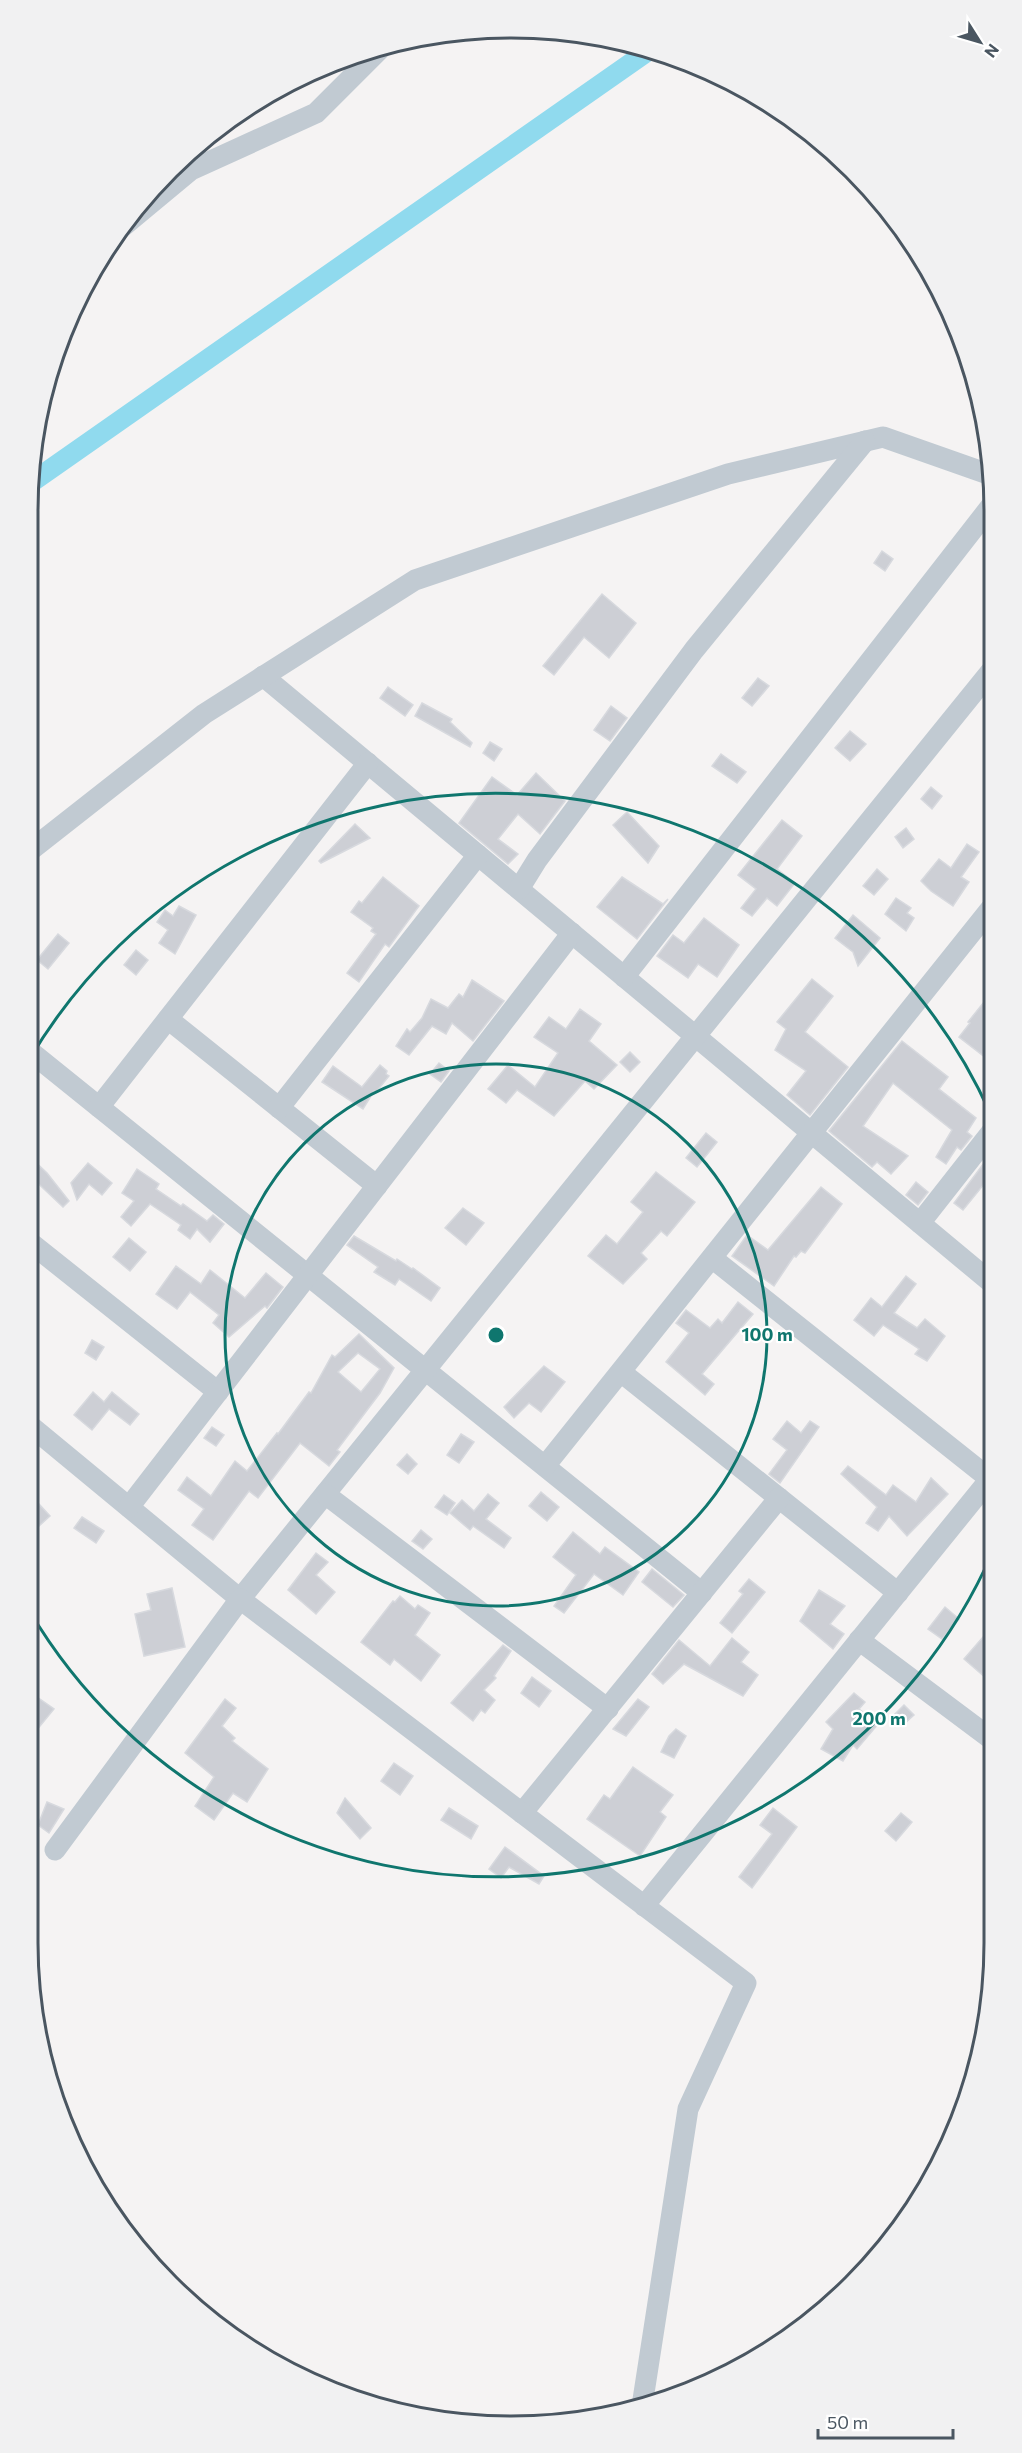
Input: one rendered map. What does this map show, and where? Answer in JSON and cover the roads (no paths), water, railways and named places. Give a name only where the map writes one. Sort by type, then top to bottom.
[{"type":"street","points":[[191,163],[316,114],[369,60]]},
{"type":"street","points":[[38,844],[204,714],[415,580],[728,474],[883,437],[982,472]]},
{"type":"street","points":[[519,889],[537,860],[694,650],[865,441]]},
{"type":"street","points":[[624,977],[984,515]]},
{"type":"street","points":[[263,676],[984,1276]]},
{"type":"street","points":[[55,1850],[240,1599],[984,681]]},
{"type":"street","points":[[99,1107],[368,763]]},
{"type":"street","points":[[279,1108],[478,855]]},
{"type":"street","points":[[545,1466],[984,917]]},
{"type":"street","points":[[129,1507],[572,933]]},
{"type":"street","points":[[168,1019],[377,1186]]},
{"type":"street","points":[[38,1064],[99,1107],[702,1593]]},
{"type":"street","points":[[920,1223],[984,1141]]},
{"type":"street","points":[[38,1249],[218,1392]]},
{"type":"street","points":[[712,1258],[984,1471]]},
{"type":"street","points":[[621,1372],[898,1593]]},
{"type":"street","points":[[38,1432],[240,1599],[746,1983],[688,2109],[644,2396]]},
{"type":"street","points":[[644,1906],[984,1487]]},
{"type":"street","points":[[326,1494],[608,1708]]},
{"type":"street","points":[[522,1814],[779,1498]]},
{"type":"street","points":[[859,1640],[984,1734]]},
{"type":"waterway","points":[[39,477],[641,56]]}]
